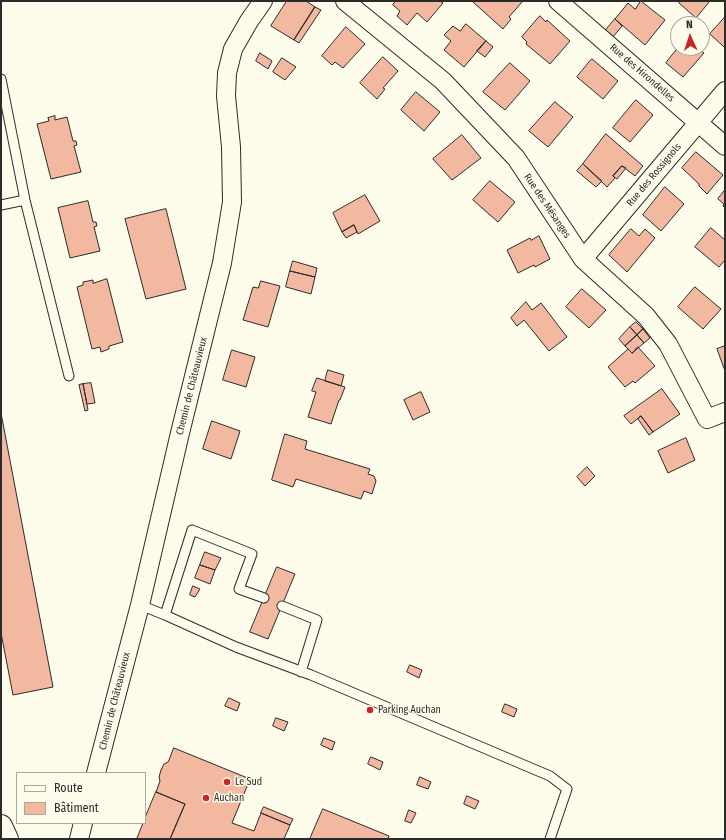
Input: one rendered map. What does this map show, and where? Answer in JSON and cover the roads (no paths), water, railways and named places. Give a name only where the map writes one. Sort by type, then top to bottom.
[{"type":"main road","points":[[1,826],[7,839]]},
{"type":"street","name":"Chemin de Châteauvieux","points":[[96,772],[140,605],[180,433],[222,263],[232,202],[231,147],[226,96],[227,73],[233,49],[249,21],[263,1]]},
{"type":"street","name":"Rue des Mésanges","points":[[345,1],[443,81],[516,158],[583,259],[646,316],[668,344],[707,420],[725,412]]},
{"type":"street","name":"Rue des Hirondelles","points":[[558,1],[725,146]]},
{"type":"street","name":"Rue des Rossignols","points":[[583,259],[725,91]]},
{"type":"street","points":[[79,839],[84,824]]},
{"type":"lane","points":[[1,80],[25,200],[69,376]]},
{"type":"lane","points":[[1,205],[25,200]]},
{"type":"lane","points":[[165,615],[192,530],[252,554],[239,590],[264,598]]},
{"type":"lane","points":[[140,605],[236,647],[301,672],[550,776],[567,789],[550,839]]},
{"type":"lane","points":[[282,606],[317,620],[301,672]]},
{"type":"place","name":"Parking Auchan","points":[[370,710]]},
{"type":"place","name":"Le Sud","points":[[227,782]]},
{"type":"place","name":"Auchan","points":[[206,798]]}]
